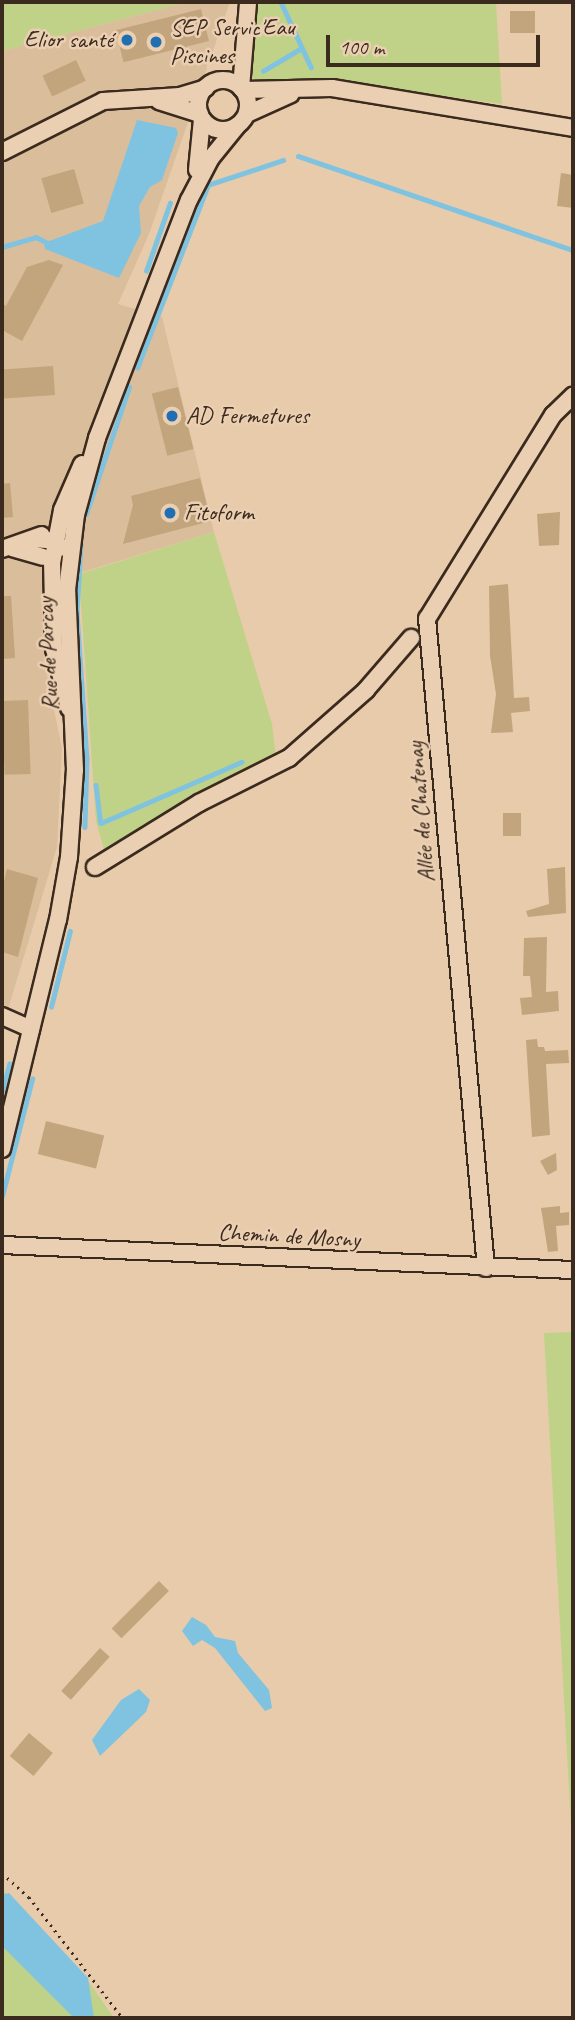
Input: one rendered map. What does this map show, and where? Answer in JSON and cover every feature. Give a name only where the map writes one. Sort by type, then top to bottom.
[{"type":"street","points":[[242,120],[248,2]]},
{"type":"street","points":[[201,116],[199,100],[234,54],[245,22]]},
{"type":"street","points":[[2,152],[103,101],[180,96],[228,81],[242,89],[332,88],[573,128]]},
{"type":"street","points":[[141,98],[201,116],[215,128],[242,120],[284,96],[332,88]]},
{"type":"street","name":"Rue de Parcay","points":[[74,733],[54,649],[53,554],[71,487],[97,438],[189,200],[201,155],[201,116]]},
{"type":"street","name":"Rue de Parcay","points":[[189,200],[211,158],[242,120]]},
{"type":"street","points":[[95,867],[199,803],[289,758],[358,698],[426,619],[553,415],[573,396]]},
{"type":"street","name":"Rue de Parcay","points":[[74,733],[67,590],[74,533],[97,438]]},
{"type":"street","points":[[7,549],[34,539],[61,517]]},
{"type":"street","points":[[53,554],[74,533]]},
{"type":"street","points":[[34,539],[53,554],[70,647]]},
{"type":"street","points":[[7,549],[53,554]]},
{"type":"street","name":"Allée de Chatenay","points":[[426,619],[486,1268]]},
{"type":"street","points":[[2,1149],[65,889],[73,803],[74,733]]},
{"type":"street","points":[[2,1016],[9,1023],[31,1029]]},
{"type":"street","name":"Chemin de Mosny","points":[[2,1245],[573,1270]]},
{"type":"path","points":[[2,1873],[29,1897],[123,2018]]},
{"type":"shaded area","points":[[187,2],[230,2],[149,234],[118,304],[162,317],[214,532],[43,584],[45,666],[62,748],[57,847],[2,1029],[2,51]]},
{"type":"green space","points":[[2,2],[187,2],[2,51]]},
{"type":"green space","points":[[258,2],[496,2],[502,104],[322,79],[257,84],[249,72],[249,59]]},
{"type":"green space","points":[[214,532],[272,724],[277,765],[106,857],[96,821],[79,574]]},
{"type":"green space","points":[[573,1332],[573,1863],[544,1333]]},
{"type":"green space","points":[[2,1889],[91,1985],[114,2018],[2,2018]]},
{"type":"water","points":[[137,120],[176,128],[178,133],[162,180],[150,187],[139,206],[141,233],[119,278],[45,249],[44,243],[103,221]]},
{"type":"water","points":[[192,1617],[206,1625],[215,1637],[235,1641],[238,1653],[269,1690],[272,1708],[265,1711],[215,1648],[202,1640],[193,1646],[182,1631]]},
{"type":"water","points":[[139,1689],[150,1700],[146,1712],[100,1756],[92,1740],[121,1700]]},
{"type":"water","points":[[9,1893],[88,1978],[94,2018],[74,2018],[2,1946],[2,1895]]},
{"type":"building","points":[[201,9],[209,41],[124,62],[116,30]]},
{"type":"building","points":[[510,11],[535,11],[535,33],[510,33]]},
{"type":"building","points":[[76,60],[86,81],[52,96],[42,76]]},
{"type":"building","points":[[74,169],[84,204],[51,213],[41,178]]},
{"type":"building","points":[[561,173],[573,175],[573,208],[557,206]]},
{"type":"building","points":[[49,260],[63,265],[22,341],[2,330],[2,303],[6,306],[27,267]]},
{"type":"building","points":[[53,366],[55,395],[4,398],[2,370]]},
{"type":"building","name":"AD Fermetures","points":[[178,387],[193,449],[167,456],[152,394]]},
{"type":"building","name":"Fitoform","points":[[200,478],[211,521],[123,544],[133,505],[131,496]]},
{"type":"building","points":[[10,483],[13,517],[2,518],[2,484]]},
{"type":"building","points":[[560,512],[559,545],[539,546],[537,514]]},
{"type":"building","points":[[508,584],[514,698],[529,697],[530,711],[511,713],[513,732],[491,733],[496,694],[490,656],[489,586]]},
{"type":"building","points":[[2,596],[11,596],[15,658],[2,659]]},
{"type":"building","points":[[28,700],[31,774],[5,775],[2,701]]},
{"type":"building","points":[[503,813],[521,813],[521,836],[503,836]]},
{"type":"building","points":[[565,867],[566,913],[528,917],[526,911],[549,904],[547,869]]},
{"type":"building","points":[[7,869],[38,878],[18,957],[2,952],[2,890]]},
{"type":"building","points":[[547,937],[546,992],[558,991],[559,1011],[522,1015],[520,998],[532,997],[530,976],[523,976],[524,938]]},
{"type":"building","points":[[537,1039],[538,1047],[544,1047],[545,1051],[568,1050],[569,1063],[546,1064],[550,1135],[532,1137],[526,1040]]},
{"type":"building","points":[[46,1121],[104,1136],[96,1169],[38,1154]]},
{"type":"building","points":[[556,1153],[557,1170],[548,1175],[540,1161]]},
{"type":"building","points":[[560,1206],[560,1213],[569,1212],[569,1225],[556,1226],[558,1251],[548,1252],[541,1208]]},
{"type":"building","points":[[159,1581],[169,1591],[122,1638],[112,1628]]},
{"type":"building","points":[[100,1648],[110,1657],[71,1700],[61,1691]]},
{"type":"building","points":[[29,1733],[53,1753],[33,1776],[10,1756]]},
{"type":"waterway","points":[[281,2],[311,67]]},
{"type":"waterway","points":[[263,71],[300,49]]},
{"type":"waterway","points":[[298,156],[573,250]]},
{"type":"waterway","points":[[137,368],[208,185],[283,160]]},
{"type":"waterway","points":[[146,271],[170,203]]},
{"type":"waterway","points":[[2,247],[36,237],[50,244]]},
{"type":"waterway","points":[[86,514],[129,387]]},
{"type":"waterway","points":[[81,544],[77,613],[87,758],[85,827]]},
{"type":"waterway","points":[[96,785],[101,823],[241,762]]},
{"type":"waterway","points":[[51,1007],[70,931]]},
{"type":"waterway","points":[[2,1091],[9,1064]]},
{"type":"waterway","points":[[2,1196],[32,1079]]},
{"type":"place","name":"Elior santé","points":[[127,40]]},
{"type":"place","name":"SEP Servic'Eau Piscines","points":[[156,42]]},
{"type":"place","name":"AD Fermetures","points":[[172,416]]},
{"type":"place","name":"Fitoform","points":[[170,513]]}]
